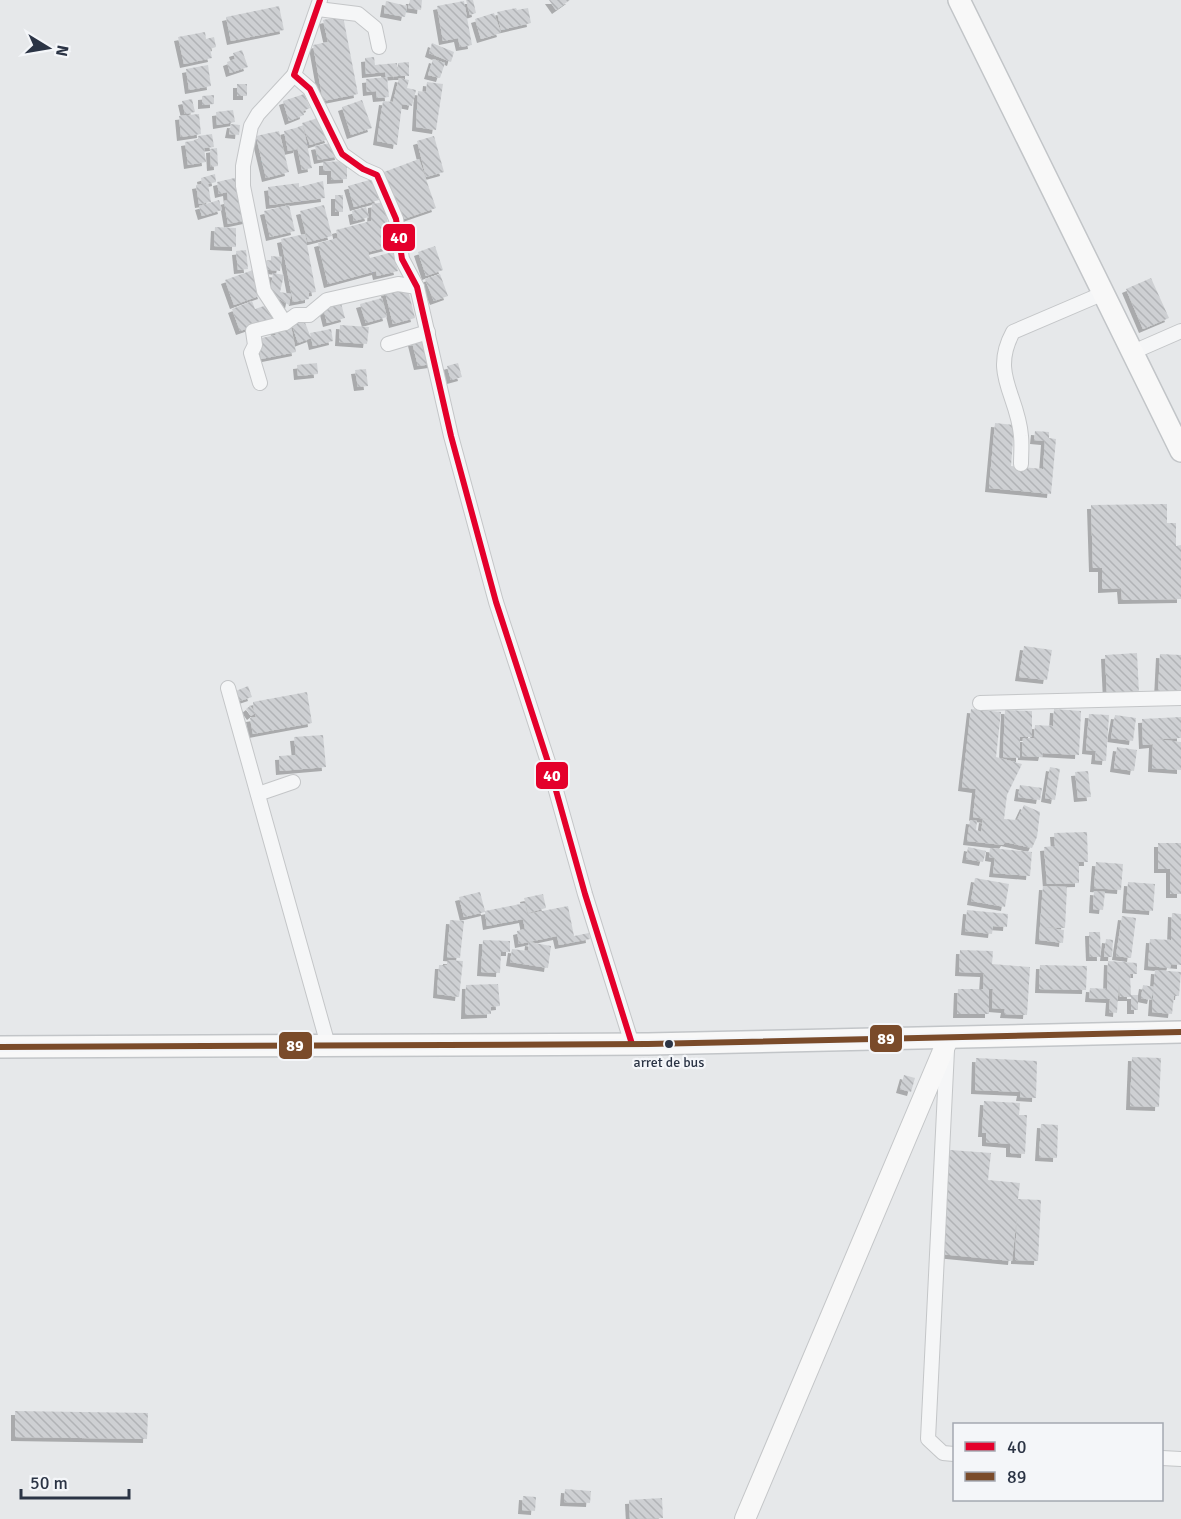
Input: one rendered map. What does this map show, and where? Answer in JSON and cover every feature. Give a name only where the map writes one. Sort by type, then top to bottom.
[{"type":"main road","points":[[959,0],[1181,451]]},
{"type":"main road","points":[[0,1047],[632,1044],[948,1039],[1181,1032]]},
{"type":"main road","points":[[745,1519],[948,1039]]},
{"type":"street","points":[[285,323],[264,291],[243,186],[243,166],[251,126],[258,114],[294,75],[319,5],[358,14],[375,28],[379,47]]},
{"type":"street","points":[[294,75],[310,89],[342,154],[363,169],[377,175],[396,219],[402,259],[417,287],[451,436],[496,603],[548,762],[632,1044]]},
{"type":"street","points":[[260,383],[251,353],[255,345],[253,331],[285,323],[296,315],[309,315],[327,300],[398,284],[417,287]]},
{"type":"street","points":[[1021,464],[1022,435],[1005,380],[1002,360],[1005,346],[1013,332],[1104,293]]},
{"type":"street","points":[[1133,352],[1181,331]]},
{"type":"street","points":[[388,344],[428,332]]},
{"type":"street","points":[[228,688],[328,1045]]},
{"type":"street","points":[[980,702],[1181,698]]},
{"type":"street","points":[[258,794],[293,782]]},
{"type":"street","points":[[948,1039],[928,1439],[943,1453],[953,1454]]},
{"type":"street","points":[[1163,1458],[1181,1459]]},
{"type":"building","points":[[410,0],[422,0],[421,10],[408,8]]},
{"type":"building","points":[[466,0],[473,0],[476,13],[470,15]]},
{"type":"building","points":[[549,0],[570,0],[556,10]]},
{"type":"building","points":[[386,1],[407,6],[405,17],[384,13]]},
{"type":"building","points":[[464,1],[472,45],[460,47],[458,38],[443,41],[437,6]]},
{"type":"building","points":[[279,6],[284,30],[231,41],[226,17]]},
{"type":"building","points":[[516,8],[517,10],[528,8],[531,23],[501,30],[497,12]]},
{"type":"building","points":[[494,13],[501,33],[481,39],[475,19]]},
{"type":"building","points":[[343,16],[358,94],[323,101],[313,45],[328,42],[323,20]]},
{"type":"building","points":[[205,32],[206,39],[214,37],[216,47],[210,49],[212,58],[184,64],[178,37]]},
{"type":"building","points":[[432,43],[454,52],[451,62],[429,53]]},
{"type":"building","points":[[242,50],[248,67],[230,73],[227,62],[235,59],[233,53]]},
{"type":"building","points":[[374,57],[375,65],[397,63],[398,76],[386,77],[385,72],[366,74],[365,58]]},
{"type":"building","points":[[433,59],[445,63],[440,78],[428,75]]},
{"type":"building","points":[[409,62],[409,76],[398,76],[398,63]]},
{"type":"building","points":[[208,65],[211,86],[189,90],[186,69]]},
{"type":"building","points":[[387,77],[389,97],[377,98],[376,91],[367,92],[366,79]]},
{"type":"building","points":[[399,78],[409,80],[407,88],[416,90],[412,106],[402,104],[397,145],[377,141],[383,101],[393,102]]},
{"type":"building","points":[[427,82],[443,84],[436,130],[416,127],[418,91],[426,92]]},
{"type":"building","points":[[237,84],[247,84],[247,96],[237,96]]},
{"type":"building","points":[[304,94],[310,108],[303,111],[304,115],[289,121],[283,101]]},
{"type":"building","points":[[214,95],[214,104],[202,105],[202,96]]},
{"type":"building","points":[[192,99],[195,112],[185,114],[182,101]]},
{"type":"building","points":[[362,100],[372,128],[351,135],[342,107]]},
{"type":"building","points":[[233,110],[235,122],[217,125],[216,112]]},
{"type":"building","points":[[199,114],[201,134],[181,137],[179,116]]},
{"type":"building","points":[[321,117],[329,139],[310,145],[302,123]]},
{"type":"building","points":[[231,124],[240,125],[239,135],[229,134]]},
{"type":"building","points":[[303,126],[312,168],[302,170],[297,146],[297,149],[288,151],[284,131]]},
{"type":"building","points":[[279,131],[289,172],[266,178],[256,136]]},
{"type":"building","points":[[212,134],[214,147],[204,148],[206,162],[188,165],[185,142],[198,140],[198,136]]},
{"type":"building","points":[[434,136],[444,172],[426,177],[417,141]]},
{"type":"building","points":[[336,142],[339,156],[318,160],[315,146]]},
{"type":"building","points":[[217,148],[218,166],[211,167],[210,149]]},
{"type":"building","points":[[419,159],[436,208],[401,220],[384,172]]},
{"type":"building","points":[[347,161],[347,179],[331,180],[331,171],[323,171],[323,162]]},
{"type":"building","points":[[215,174],[216,182],[208,184],[211,202],[199,204],[196,185],[202,184],[201,178]]},
{"type":"building","points":[[239,177],[247,220],[228,224],[224,201],[228,200],[227,192],[219,194],[217,182]]},
{"type":"building","points":[[373,179],[379,200],[354,207],[348,186]]},
{"type":"building","points":[[323,181],[325,198],[270,205],[268,187],[299,183],[299,187]]},
{"type":"building","points":[[335,195],[343,195],[343,212],[335,212]]},
{"type":"building","points":[[219,200],[222,210],[202,216],[199,206]]},
{"type":"building","points":[[384,202],[392,246],[368,252],[370,258],[393,252],[398,271],[377,276],[376,271],[328,284],[318,243],[338,238],[336,230],[371,221],[372,204]]},
{"type":"building","points":[[289,205],[295,231],[270,237],[264,211]]},
{"type":"building","points":[[324,205],[332,236],[308,242],[300,211]]},
{"type":"building","points":[[366,207],[369,217],[354,221],[352,211]]},
{"type":"building","points":[[215,227],[236,228],[236,247],[214,246]]},
{"type":"building","points":[[305,234],[316,292],[309,293],[309,299],[293,302],[281,239]]},
{"type":"building","points":[[435,246],[443,270],[426,276],[418,252]]},
{"type":"building","points":[[246,250],[248,269],[238,270],[236,251]]},
{"type":"building","points":[[271,256],[282,257],[280,271],[261,269],[263,260],[271,261]]},
{"type":"building","points":[[253,270],[262,295],[234,305],[225,280]]},
{"type":"building","points":[[273,273],[284,275],[280,292],[291,294],[289,305],[270,293]]},
{"type":"building","points":[[440,274],[448,296],[434,301],[425,279]]},
{"type":"building","points":[[1151,278],[1169,318],[1143,329],[1126,289]]},
{"type":"building","points":[[407,286],[415,318],[393,324],[385,292]]},
{"type":"building","points":[[382,298],[387,317],[366,323],[360,304]]},
{"type":"building","points":[[252,301],[255,309],[270,304],[275,319],[240,331],[232,309]]},
{"type":"building","points":[[341,303],[345,318],[327,323],[323,307]]},
{"type":"building","points":[[304,320],[311,338],[298,343],[292,325]]},
{"type":"building","points":[[340,325],[369,327],[367,344],[339,342]]},
{"type":"building","points":[[291,326],[296,352],[261,359],[257,339],[276,335],[274,329]]},
{"type":"building","points":[[331,329],[333,341],[313,346],[310,333]]},
{"type":"building","points":[[428,339],[432,364],[418,366],[412,342]]},
{"type":"building","points":[[317,363],[318,374],[298,376],[297,365]]},
{"type":"building","points":[[458,363],[462,377],[451,380],[447,366]]},
{"type":"building","points":[[366,369],[368,386],[358,387],[355,370]]},
{"type":"building","points":[[995,423],[1014,425],[1011,466],[1043,469],[1045,441],[1034,440],[1035,431],[1049,432],[1049,438],[1056,439],[1051,494],[989,488]]},
{"type":"building","points":[[1167,504],[1167,523],[1176,523],[1176,546],[1181,545],[1181,599],[1122,600],[1121,588],[1102,589],[1102,568],[1093,568],[1091,505]]},
{"type":"building","points":[[1024,646],[1052,650],[1047,680],[1019,677]]},
{"type":"building","points":[[1137,653],[1139,694],[1107,696],[1105,655]]},
{"type":"building","points":[[1160,654],[1181,655],[1181,695],[1158,694]]},
{"type":"building","points":[[248,686],[252,697],[240,701],[236,691]]},
{"type":"building","points":[[307,692],[312,723],[253,734],[250,718],[256,717],[255,713],[251,716],[246,709],[250,706],[254,711],[253,702]]},
{"type":"building","points":[[971,709],[1001,712],[996,757],[1022,764],[1007,795],[1004,819],[1017,820],[1024,805],[1040,812],[1037,837],[1032,848],[1005,842],[1003,845],[967,841],[970,820],[977,821],[976,830],[981,832],[983,819],[1000,821],[973,817],[976,789],[962,787]]},
{"type":"building","points":[[1054,709],[1081,711],[1079,755],[1043,753],[1042,757],[1022,756],[1023,738],[1034,738],[1035,725],[1053,726]]},
{"type":"building","points":[[1005,710],[1032,711],[1032,737],[1020,737],[1020,758],[1003,757]]},
{"type":"building","points":[[1089,714],[1109,715],[1106,761],[1095,760],[1096,751],[1086,750]]},
{"type":"building","points":[[1115,715],[1136,718],[1133,741],[1111,738]]},
{"type":"building","points":[[1181,717],[1181,738],[1155,739],[1181,742],[1181,770],[1152,768],[1153,744],[1143,745],[1142,719]]},
{"type":"building","points":[[323,735],[326,767],[280,771],[279,756],[296,755],[294,737]]},
{"type":"building","points":[[1117,747],[1137,750],[1134,771],[1114,768]]},
{"type":"building","points":[[1050,767],[1060,769],[1055,800],[1045,798]]},
{"type":"building","points":[[1088,771],[1091,797],[1078,798],[1075,772]]},
{"type":"building","points":[[1020,785],[1042,788],[1040,800],[1018,797]]},
{"type":"building","points":[[1087,832],[1088,862],[1079,862],[1079,883],[1047,884],[1044,847],[1055,846],[1054,833]]},
{"type":"building","points":[[1158,843],[1181,843],[1181,894],[1170,894],[1170,869],[1158,869]]},
{"type":"building","points":[[968,847],[986,851],[983,862],[966,859]]},
{"type":"building","points":[[990,848],[1032,852],[1030,876],[993,873],[995,858],[989,857]]},
{"type":"building","points":[[1096,862],[1123,864],[1121,890],[1094,888]]},
{"type":"building","points":[[975,878],[1009,884],[1005,907],[971,901]]},
{"type":"building","points":[[1128,882],[1155,884],[1153,911],[1126,909]]},
{"type":"building","points":[[1043,886],[1067,887],[1065,928],[1043,927],[1064,930],[1063,943],[1039,940]]},
{"type":"building","points":[[1094,891],[1105,892],[1103,910],[1093,909]]},
{"type":"building","points":[[480,892],[485,911],[525,903],[527,914],[568,906],[574,936],[589,933],[590,939],[559,945],[557,936],[519,944],[517,931],[525,929],[523,919],[487,926],[485,912],[464,917],[459,897]]},
{"type":"building","points":[[543,894],[546,908],[528,913],[524,898]]},
{"type":"building","points":[[967,910],[1008,914],[1007,927],[993,926],[992,934],[965,931]]},
{"type":"building","points":[[1172,913],[1181,914],[1181,965],[1171,964],[1170,968],[1148,966],[1150,939],[1171,940]]},
{"type":"building","points":[[1122,916],[1136,918],[1131,958],[1116,956]]},
{"type":"building","points":[[450,920],[464,921],[460,958],[447,957]]},
{"type":"building","points":[[1089,932],[1100,932],[1101,957],[1090,957]]},
{"type":"building","points":[[1106,939],[1113,940],[1112,957],[1104,957]]},
{"type":"building","points":[[483,940],[510,941],[510,952],[501,952],[500,973],[481,972]]},
{"type":"building","points":[[529,942],[551,946],[548,968],[510,962],[512,949],[528,951]]},
{"type":"building","points":[[960,950],[993,951],[992,964],[1030,967],[1027,1015],[1004,1014],[1005,1009],[992,1008],[993,989],[989,989],[989,1014],[957,1014],[958,989],[983,989],[984,973],[959,972]]},
{"type":"building","points":[[447,960],[463,961],[459,997],[437,994],[439,965],[447,965]]},
{"type":"building","points":[[1108,961],[1137,963],[1137,974],[1130,974],[1131,995],[1138,995],[1138,1010],[1131,1010],[1131,997],[1120,997],[1119,979],[1117,1013],[1109,1012],[1110,999],[1089,998],[1090,988],[1107,989]]},
{"type":"building","points":[[1040,965],[1087,966],[1086,990],[1039,989]]},
{"type":"building","points":[[1155,970],[1181,972],[1179,996],[1174,996],[1172,1014],[1152,1012]]},
{"type":"building","points":[[498,984],[500,1006],[491,1007],[491,1014],[465,1015],[466,985]]},
{"type":"building","points":[[1143,985],[1154,987],[1151,1000],[1141,998]]},
{"type":"building","points":[[1132,1057],[1161,1058],[1159,1107],[1130,1106]]},
{"type":"building","points":[[976,1058],[1037,1061],[1036,1098],[1020,1097],[1021,1092],[975,1090]]},
{"type":"building","points":[[904,1075],[915,1078],[911,1092],[900,1089]]},
{"type":"building","points":[[984,1101],[1020,1103],[1019,1115],[1027,1115],[1025,1154],[1010,1153],[1010,1144],[986,1142],[986,1133],[982,1133]]},
{"type":"building","points":[[1041,1124],[1058,1125],[1057,1158],[1039,1157]]},
{"type":"building","points":[[950,1150],[991,1153],[988,1180],[1020,1183],[1018,1199],[1041,1200],[1038,1261],[1015,1260],[1017,1215],[1012,1261],[940,1254]]},
{"type":"building","points":[[15,1411],[148,1413],[147,1439],[15,1437]]},
{"type":"building","points":[[565,1489],[591,1491],[590,1503],[564,1502]]},
{"type":"building","points":[[523,1496],[536,1497],[535,1511],[522,1510]]},
{"type":"building","points":[[662,1498],[663,1518],[630,1519],[629,1500]]},
{"type":"transit line","name":"40","points":[[320,0],[294,75],[310,89],[342,154],[363,169],[377,175],[396,219],[402,259],[417,287],[451,436],[496,602],[548,762],[585,894],[632,1044]]},
{"type":"transit line","name":"89","points":[[0,1047],[648,1044],[1181,1032]]},
{"type":"place","name":"arret de bus","points":[[669,1044]]}]
